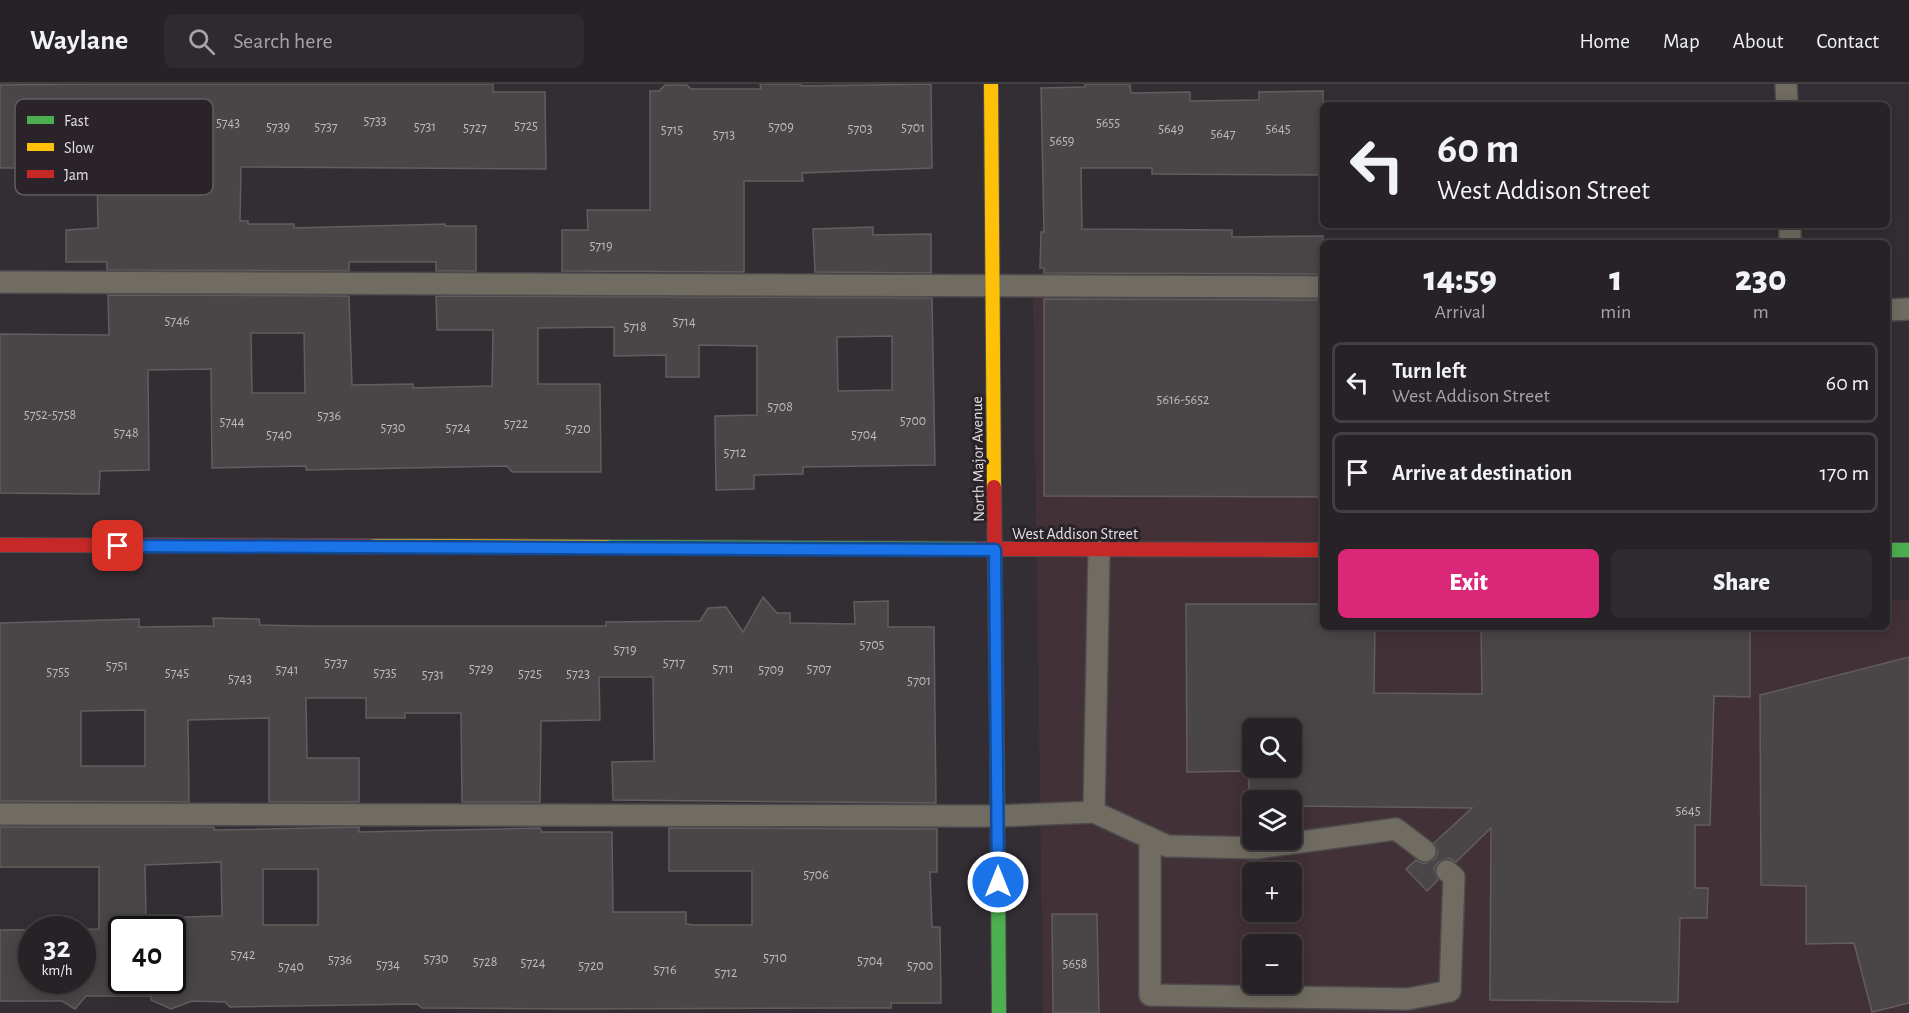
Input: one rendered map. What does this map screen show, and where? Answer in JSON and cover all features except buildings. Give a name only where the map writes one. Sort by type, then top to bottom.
[{"type":"street","name":"North Major Avenue","points":[[991,84],[999,1013]]},
{"type":"street","name":"West Addison Street","points":[[0,545],[1320,550]]},
{"type":"street","points":[[1890,550],[1909,550]]},
{"type":"lane","points":[[1786,84],[1787,102]]},
{"type":"lane","points":[[0,282],[1320,287]]},
{"type":"lane","points":[[1890,310],[1909,309]]},
{"type":"lane","points":[[1094,812],[1099,550]]},
{"type":"lane","points":[[0,814],[997,816],[1094,812],[1167,846],[1257,848],[1396,829],[1425,851]]},
{"type":"lane","points":[[1150,838],[1150,995],[1408,999],[1450,991],[1454,877],[1447,871]]},
{"type":"shaded area","points":[[1033,287],[1320,288],[1320,630],[1890,630],[1890,600],[1909,600],[1909,1013],[1043,1013]]},
{"type":"traffic: fast","points":[[607,547],[977,549]]},
{"type":"traffic: fast","points":[[1890,550],[1909,550]]},
{"type":"traffic: fast","points":[[997,746],[999,1013]]},
{"type":"traffic: slow","points":[[991,84],[994,487]]},
{"type":"traffic: slow","points":[[370,546],[607,547]]},
{"type":"traffic: jam","points":[[994,487],[997,746]]},
{"type":"traffic: jam","points":[[0,545],[370,546]]},
{"type":"traffic: jam","points":[[977,549],[1320,550]]},
{"type":"route","points":[[118,546],[995,550],[998,882]]}]
